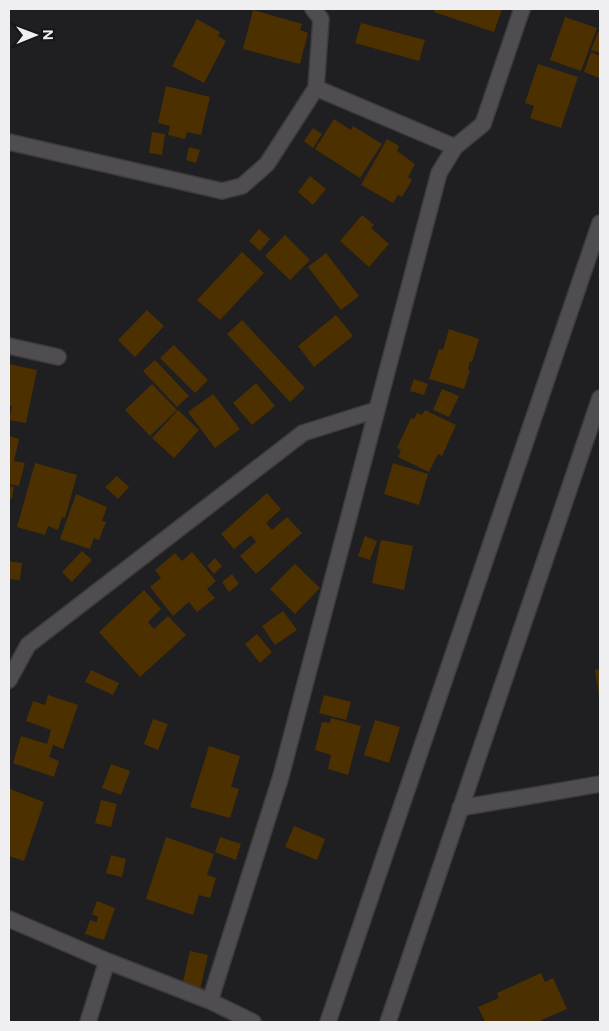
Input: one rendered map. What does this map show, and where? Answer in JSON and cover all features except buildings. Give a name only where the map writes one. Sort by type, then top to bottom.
[{"type":"street","points":[[9,142],[222,191],[242,186],[267,164],[316,88],[321,18],[313,9]]},
{"type":"street","points":[[210,1001],[281,776],[439,173],[454,147],[483,124],[522,9]]},
{"type":"street","points":[[316,88],[454,147]]},
{"type":"street","points":[[328,1022],[600,223]]},
{"type":"street","points":[[9,346],[58,357]]},
{"type":"street","points":[[388,1022],[600,398]]},
{"type":"street","points":[[9,680],[28,645],[302,433],[376,410]]},
{"type":"street","points":[[460,808],[600,784]]},
{"type":"street","points":[[9,919],[107,961],[210,1001],[253,1022]]},
{"type":"street","points":[[88,1022],[107,961]]}]
